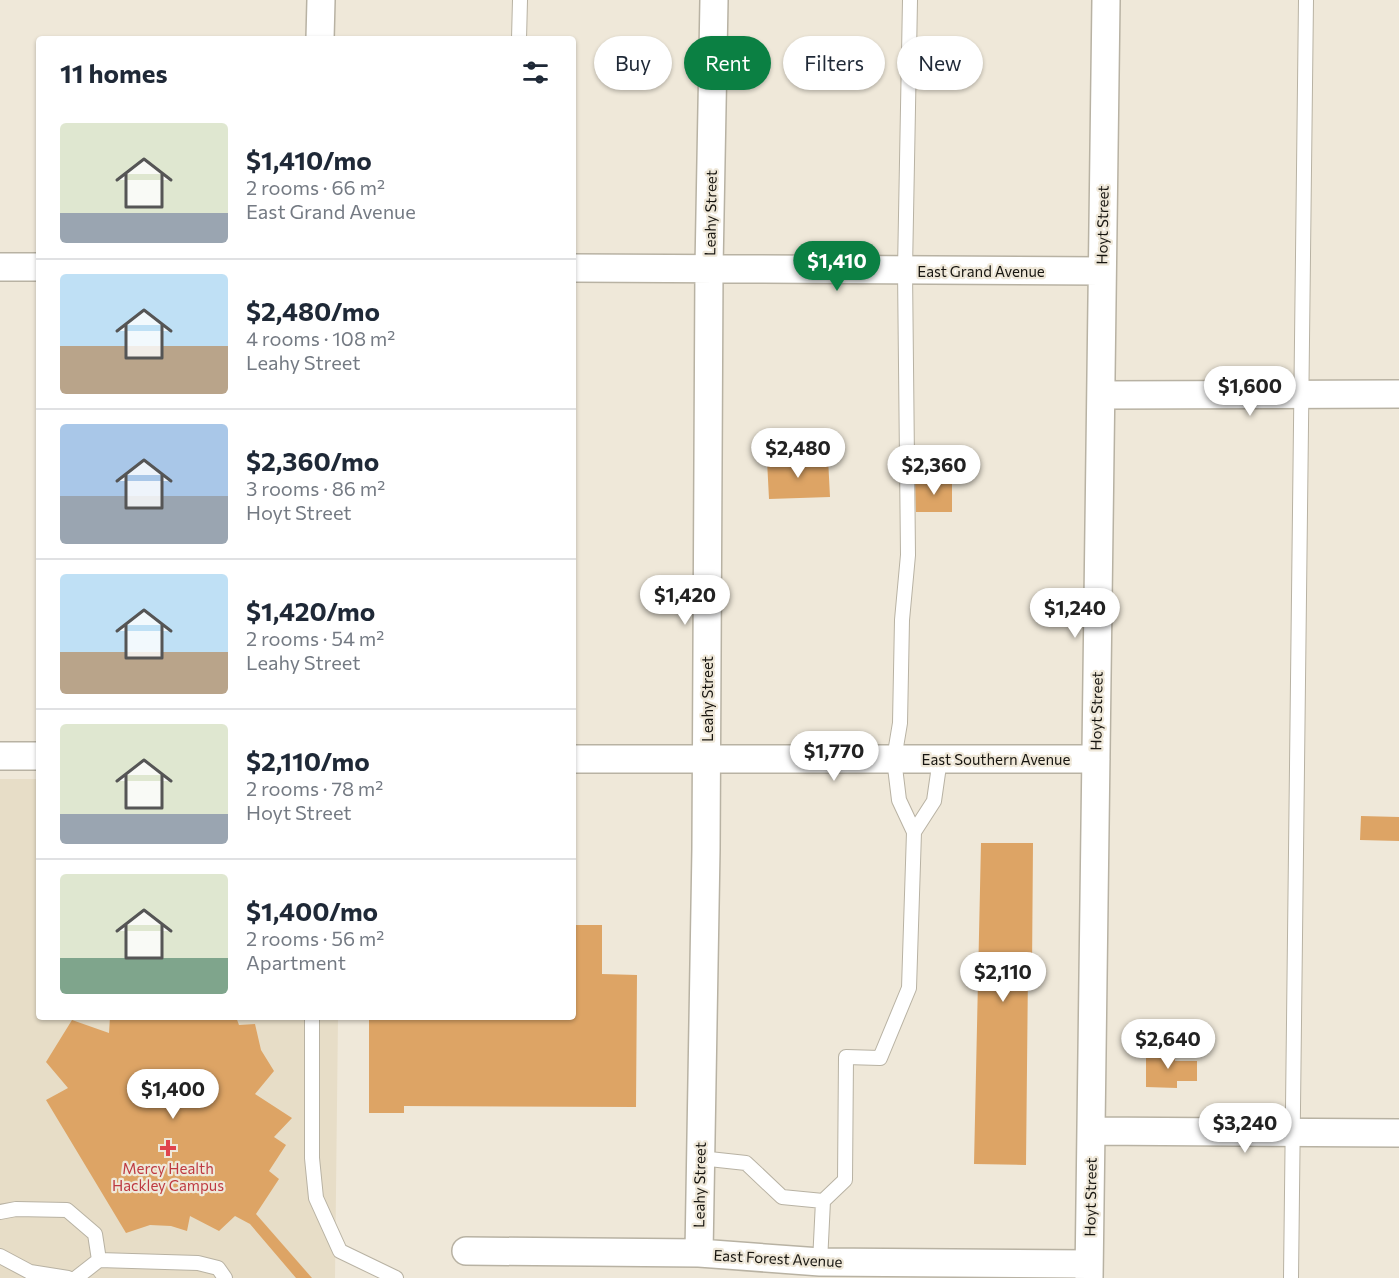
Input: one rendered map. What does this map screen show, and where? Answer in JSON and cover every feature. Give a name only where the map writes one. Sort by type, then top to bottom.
[{"type":"street","points":[[320,36],[321,0]]},
{"type":"street","name":"Leahy Street","points":[[699,1253],[714,0]]},
{"type":"street","name":"Hoyt Street","points":[[1089,1271],[1106,0]]},
{"type":"street","points":[[0,267],[36,267]]},
{"type":"street","name":"East Grand Avenue","points":[[576,268],[1101,271]]},
{"type":"street","points":[[1101,394],[1399,394]]},
{"type":"street","points":[[0,756],[36,756]]},
{"type":"street","name":"East Southern Avenue","points":[[576,759],[1096,759]]},
{"type":"street","points":[[1091,1131],[1399,1133]]},
{"type":"street","name":"East Forest Avenue","points":[[466,1251],[699,1253],[784,1268],[820,1262],[1089,1271]]},
{"type":"lane","points":[[519,36],[520,0]]},
{"type":"lane","points":[[820,1262],[823,1201],[845,1180],[846,1058],[880,1058],[909,988],[914,832],[899,800],[894,759],[900,723],[902,620],[908,555],[905,270],[910,0]]},
{"type":"lane","points":[[1291,1278],[1306,0]]},
{"type":"lane","points":[[914,832],[934,801],[940,759]]},
{"type":"lane","points":[[312,1020],[312,1158],[316,1198],[340,1251],[396,1278]]},
{"type":"lane","points":[[700,1158],[746,1163],[782,1197],[823,1201]]},
{"type":"lane","points":[[0,1212],[16,1209],[67,1209],[95,1234],[99,1260]]},
{"type":"lane","points":[[0,1256],[30,1272],[68,1278]]},
{"type":"lane","points":[[76,1278],[99,1260],[198,1263],[218,1268],[225,1278]]},
{"type":"shaded area","name":"Mercy Health Hackley Campus","points":[[0,779],[36,779],[36,1020],[338,1020],[335,1278],[0,1278]]},
{"type":"building","points":[[828,458],[830,497],[769,499],[767,460]]},
{"type":"building","points":[[915,481],[952,481],[952,512],[916,512]]},
{"type":"building","points":[[1361,816],[1399,817],[1399,841],[1360,840]]},
{"type":"building","points":[[981,843],[1033,843],[1032,970],[1028,970],[1026,1165],[974,1164]]},
{"type":"building","points":[[576,925],[602,925],[602,974],[637,975],[636,1107],[404,1106],[404,1113],[369,1113],[369,1020],[576,1020]]},
{"type":"building","points":[[72,1020],[109,1033],[110,1020],[237,1020],[239,1025],[255,1024],[261,1050],[274,1071],[255,1094],[292,1118],[274,1137],[286,1145],[269,1171],[279,1179],[256,1214],[312,1278],[296,1278],[250,1224],[235,1216],[219,1231],[190,1216],[187,1231],[171,1226],[150,1225],[126,1233],[46,1100],[68,1088],[46,1062]]},
{"type":"building","points":[[1146,1051],[1175,1051],[1175,1061],[1197,1061],[1197,1081],[1177,1081],[1177,1088],[1146,1087]]},
{"type":"place","name":"Mercy Health Hackley Campus","points":[[168,1148]]}]
